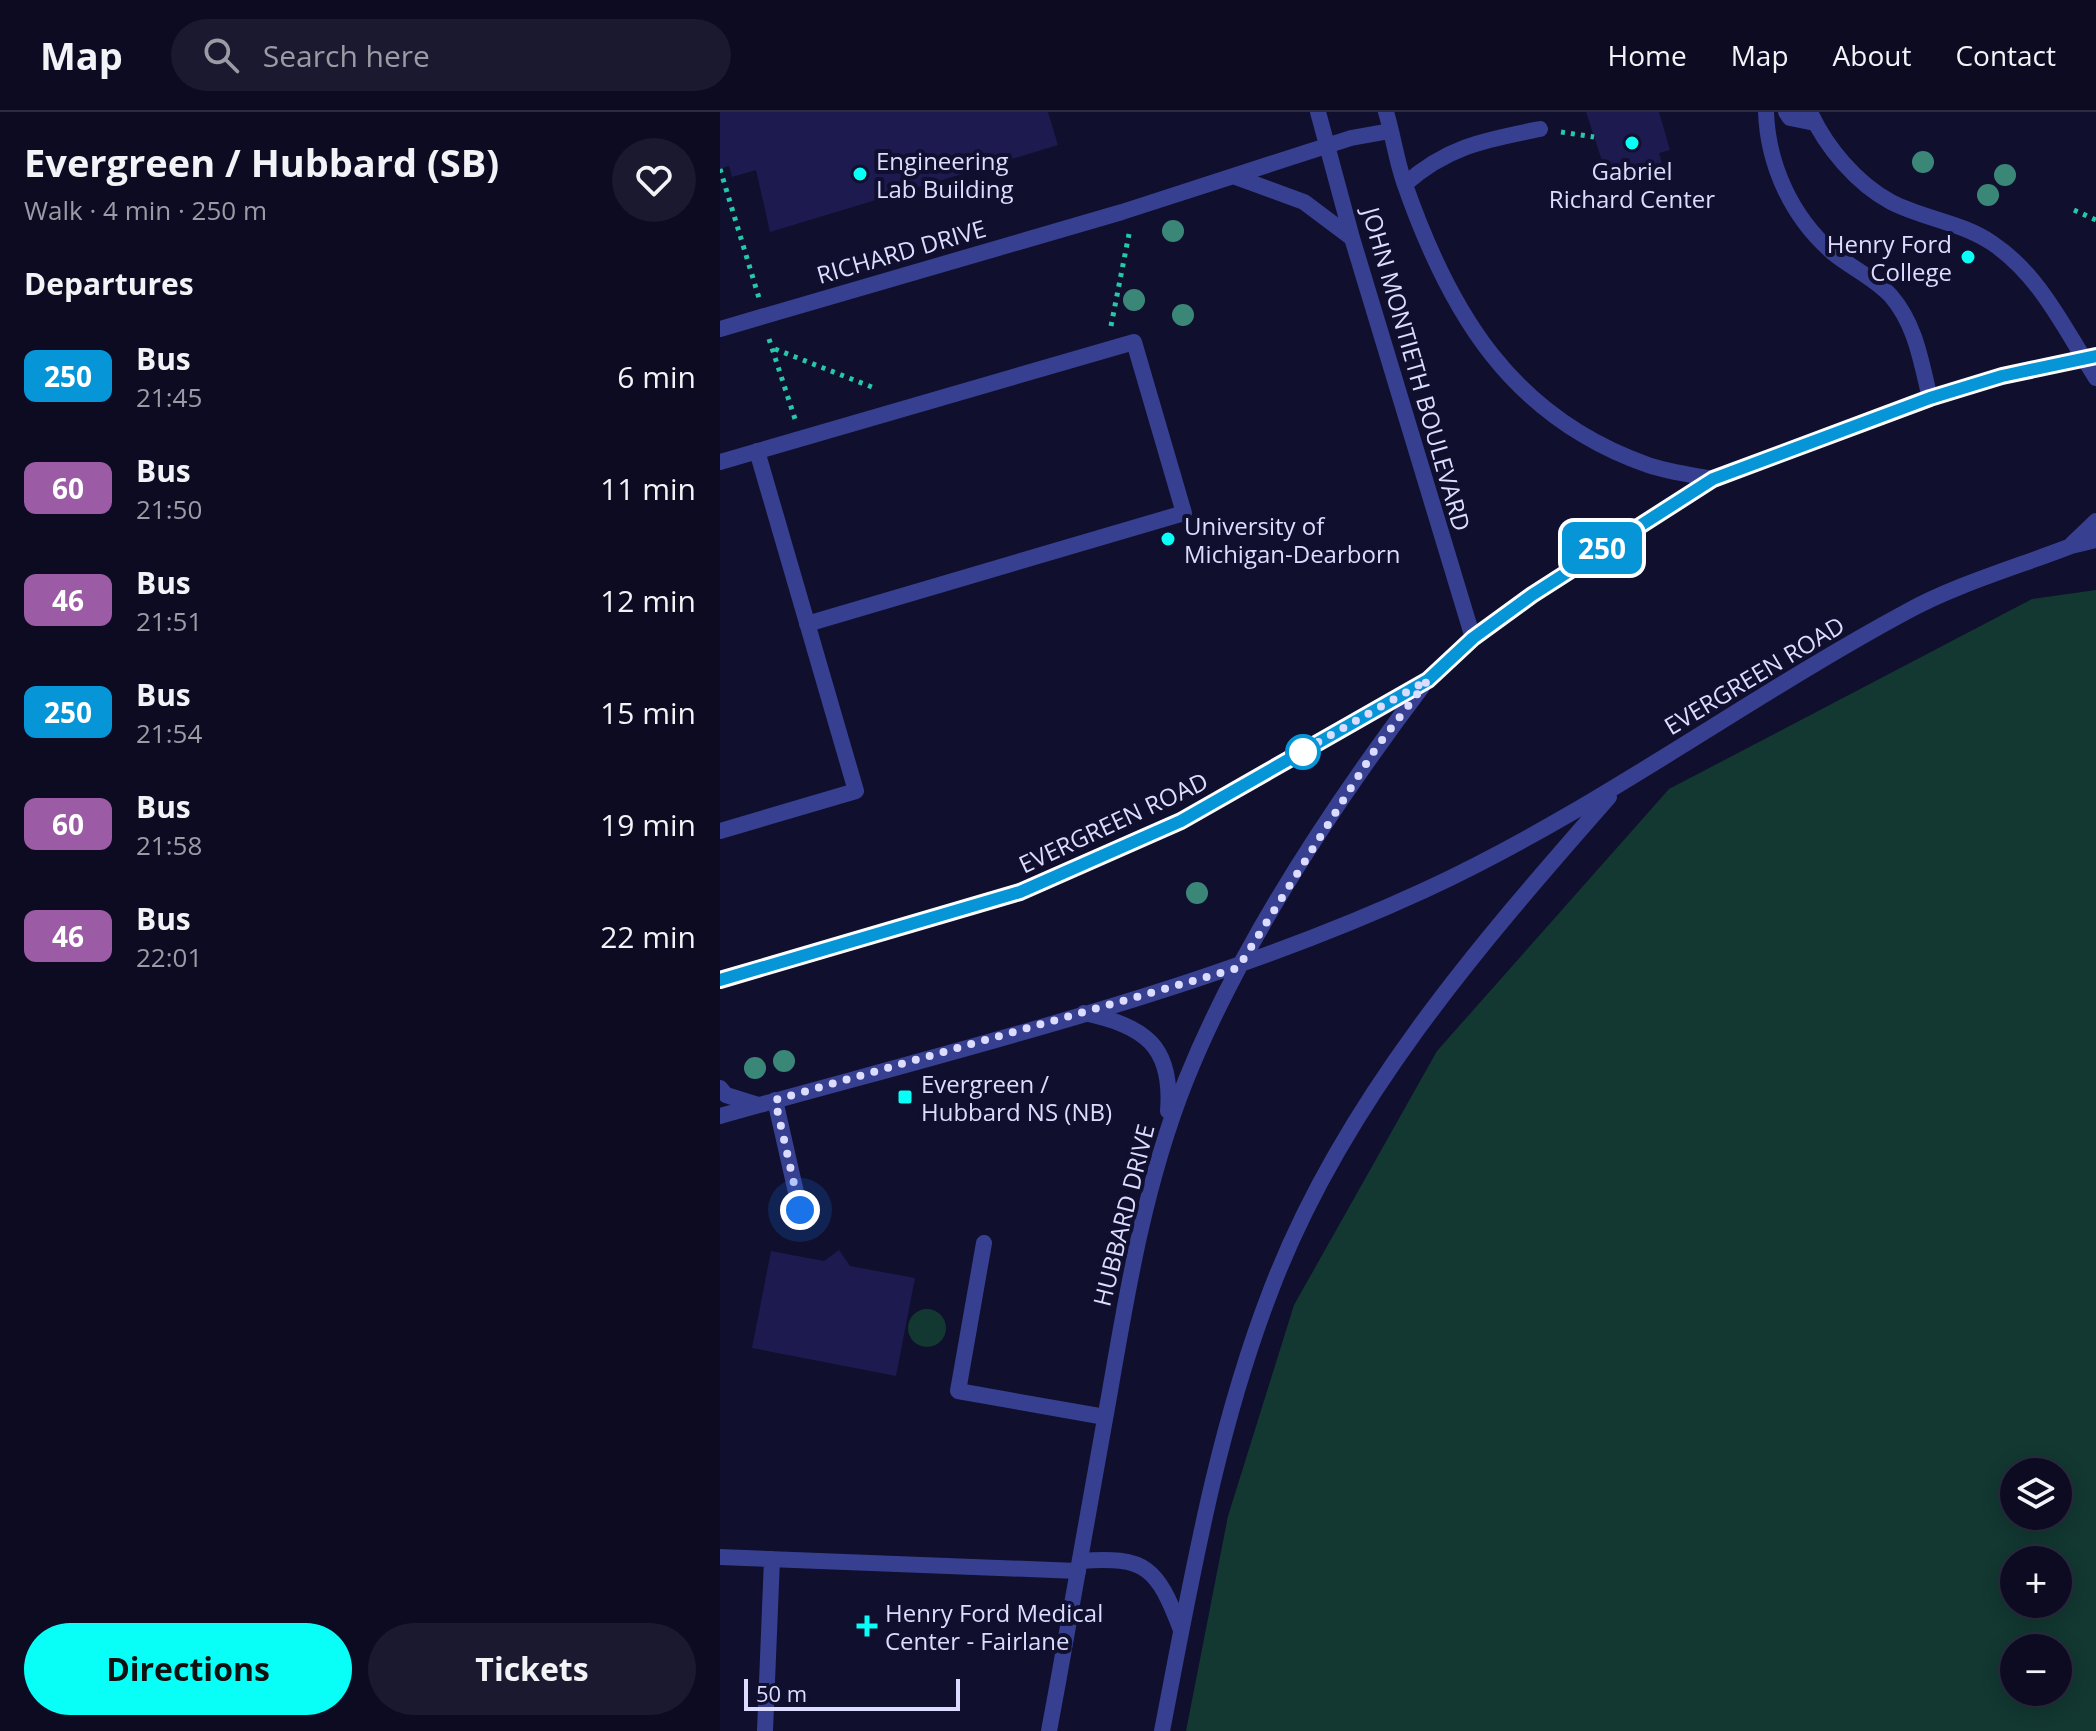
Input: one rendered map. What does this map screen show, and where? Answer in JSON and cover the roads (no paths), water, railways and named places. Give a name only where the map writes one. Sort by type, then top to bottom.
[{"type":"street","name":"JOHN MONTIETH BOULEVARD","points":[[1318,112],[1352,238],[1473,638]]},
{"type":"street","name":"JOHN MONTIETH BOULEVARD","points":[[1386,112],[1405,184],[1442,274],[1474,334],[1511,380],[1536,403],[1604,445],[1649,465],[1713,479]]},
{"type":"street","points":[[1766,112],[1767,129],[1781,180],[1800,220],[1832,251],[1890,295],[1912,328],[1930,398]]},
{"type":"street","points":[[1786,112],[1790,118],[1813,117],[1838,157],[1891,202],[1962,226],[1995,245],[2042,291],[2089,357],[2096,378]]},
{"type":"street","points":[[1405,184],[1429,162],[1471,143],[1540,129]]},
{"type":"street","name":"RICHARD DRIVE","points":[[720,329],[1328,146],[1390,131]]},
{"type":"street","points":[[1233,176],[1304,202],[1352,238]]},
{"type":"street","points":[[720,462],[1134,342],[1184,513],[807,624]]},
{"type":"street","name":"EVERGREEN ROAD","points":[[723,981],[1020,892],[1181,821],[1428,680],[1473,638],[1587,557],[1713,479],[1930,398],[2089,357]]},
{"type":"street","points":[[720,831],[856,791],[757,451]]},
{"type":"street","points":[[2071,546],[2096,521]]},
{"type":"street","name":"EVERGREEN ROAD","points":[[720,1116],[1238,968],[1426,890],[1615,790],[1773,688],[1911,609],[2071,546],[2096,540]]},
{"type":"street","name":"HUBBARD DRIVE","points":[[1049,1731],[1133,1262],[1166,1134],[1203,1039],[1238,968],[1376,748],[1428,680]]},
{"type":"street","points":[[1162,1731],[1216,1456],[1271,1289],[1322,1181],[1387,1074],[1437,1003],[1615,790]]},
{"type":"street","points":[[1083,1013],[1118,1020],[1149,1036],[1164,1060],[1170,1086],[1166,1134]]},
{"type":"street","points":[[720,1088],[726,1095],[767,1103],[800,1210]]},
{"type":"street","points":[[984,1243],[958,1391],[1105,1417]]},
{"type":"street","points":[[720,1557],[1079,1566],[1121,1558],[1143,1565],[1170,1602],[1181,1631]]},
{"type":"street","points":[[765,1731],[772,1559]]},
{"type":"place","name":"Gabriel Richard Center","points":[[1632,143]]},
{"type":"place","name":"Engineering Lab Building","points":[[860,174]]},
{"type":"place","name":"Henry Ford College","points":[[1968,257]]},
{"type":"place","name":"University of Michigan-Dearborn","points":[[1168,539]]},
{"type":"place","name":"Evergreen / Hubbard NS (NB)","points":[[905,1097]]},
{"type":"place","name":"Henry Ford Medical Center - Fairlane","points":[[867,1626]]}]
